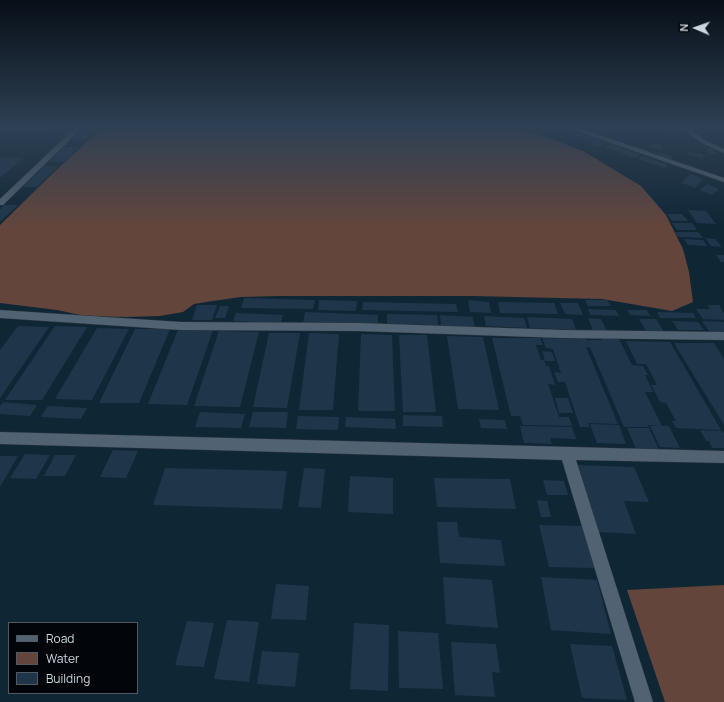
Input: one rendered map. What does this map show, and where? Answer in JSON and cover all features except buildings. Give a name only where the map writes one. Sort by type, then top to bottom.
[{"type":"street","points":[[0,203],[44,161]]},
{"type":"street","points":[[669,161],[724,180]]},
{"type":"street","points":[[0,314],[181,326],[358,327],[563,334],[724,336]]},
{"type":"street","points":[[0,438],[724,457]]},
{"type":"street","points":[[567,454],[644,702]]},
{"type":"shaded area","points":[[0,161],[724,161],[724,702],[0,702]]},
{"type":"water","points":[[66,161],[599,161],[641,186],[666,215],[683,249],[689,272],[693,302],[672,311],[602,299],[471,296],[241,297],[194,304],[183,312],[160,316],[126,317],[85,316],[57,310],[0,303],[0,225]]},
{"type":"water","points":[[724,585],[724,702],[665,702],[627,590]]}]
